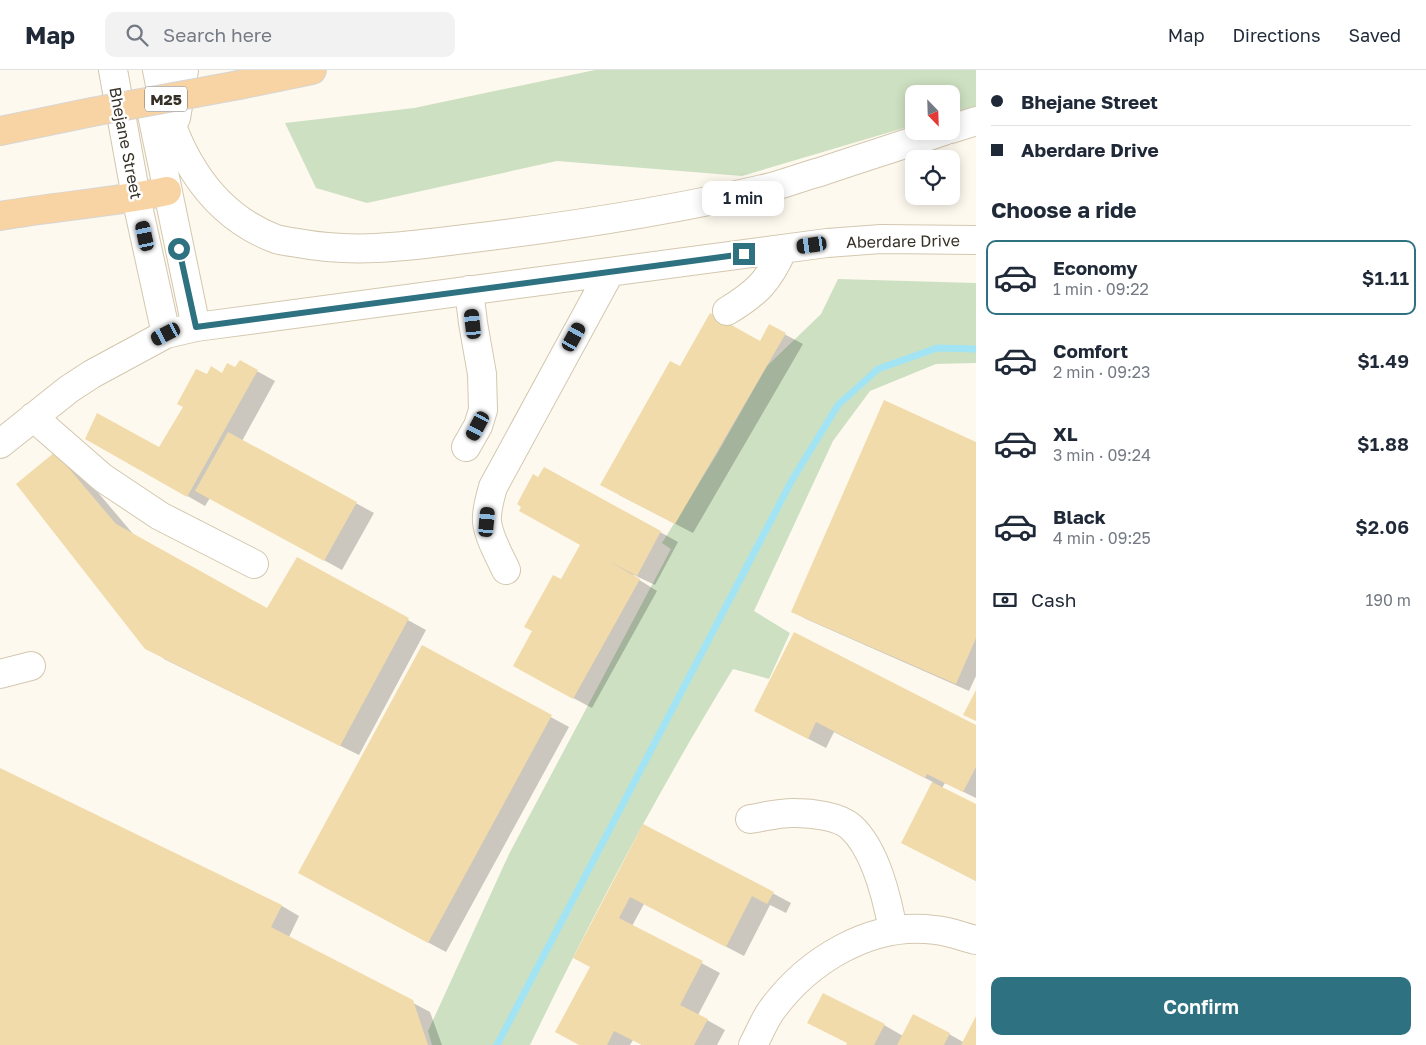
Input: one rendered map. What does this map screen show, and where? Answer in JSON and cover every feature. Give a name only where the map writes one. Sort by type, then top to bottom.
[{"type":"main road","name":"M25","points":[[0,131],[312,70]]},
{"type":"main road","points":[[0,216],[42,208],[136,197],[167,191]]},
{"type":"street","name":"Bhejane Street","points":[[113,70],[136,197],[166,334]]},
{"type":"street","name":"Bhejane Street","points":[[144,70],[196,327]]},
{"type":"street","points":[[157,70],[174,133],[191,167],[210,195],[241,221],[277,239],[312,246],[348,250],[407,246],[573,226],[689,205],[766,189],[916,140]]},
{"type":"street","points":[[174,133],[184,70]]},
{"type":"street","points":[[960,126],[976,121]]},
{"type":"street","name":"Aberdare Drive","points":[[0,444],[69,389],[92,374],[166,334],[196,327],[827,243],[881,239],[976,240]]},
{"type":"street","points":[[727,311],[745,300],[767,279],[783,249]]},
{"type":"street","points":[[506,570],[491,537],[487,522],[488,506],[493,486],[610,272]]},
{"type":"street","points":[[466,447],[478,426],[483,410],[482,374],[473,324],[470,290]]},
{"type":"street","points":[[33,417],[103,478],[160,516],[254,564]]},
{"type":"street","points":[[0,674],[31,666]]},
{"type":"street","points":[[750,819],[795,812],[829,817],[850,826],[865,843],[878,872],[888,903],[893,930]]},
{"type":"street","points":[[753,1045],[770,1012],[798,979],[841,948],[893,930],[935,930],[976,940]]},
{"type":"green space","points":[[595,70],[976,70],[976,106],[960,111],[960,85],[905,85],[905,128],[742,176],[557,161],[367,203],[316,188],[285,123],[414,108]]},
{"type":"green space","points":[[838,279],[976,283],[976,363],[936,364],[870,391],[833,441],[754,611],[790,633],[769,679],[733,669],[678,761],[627,855],[577,949],[530,1045],[432,1045],[428,1031],[509,854],[671,549],[662,543],[717,454],[767,366],[821,314]]},
{"type":"building","points":[[710,313],[760,341],[769,324],[786,333],[675,524],[600,485],[670,361],[680,366]]},
{"type":"building","points":[[240,360],[258,370],[187,497],[85,439],[97,413],[159,447],[183,407],[177,404],[196,369],[207,374],[211,366],[222,373],[227,363],[235,367]]},
{"type":"building","points":[[884,400],[976,442],[976,638],[956,684],[791,612]]},
{"type":"building","points":[[228,432],[357,502],[324,561],[195,491]]},
{"type":"building","points":[[55,452],[116,524],[267,608],[297,557],[409,618],[340,746],[145,649],[16,484]]},
{"type":"building","points":[[544,467],[661,531],[637,576],[607,560],[640,579],[573,699],[513,666],[532,631],[524,627],[553,575],[561,579],[580,545],[519,511],[521,507],[517,504],[533,474],[538,477]]},
{"type":"building","points":[[794,632],[976,725],[976,767],[963,792],[927,774],[925,778],[816,722],[808,739],[754,711]]},
{"type":"building","points":[[422,645],[552,715],[428,943],[298,873]]},
{"type":"building","points":[[976,690],[976,721],[963,715]]},
{"type":"building","points":[[0,768],[282,905],[271,927],[413,1000],[428,1045],[0,1045]]},
{"type":"building","points":[[932,782],[976,804],[976,881],[901,843]]},
{"type":"building","points":[[643,824],[774,892],[767,904],[752,896],[726,947],[630,897],[619,918],[703,961],[680,1005],[708,1019],[694,1045],[642,1045],[614,1031],[607,1045],[579,1045],[555,1032],[590,967],[573,958]]},
{"type":"building","points":[[823,993],[885,1024],[874,1045],[846,1045],[847,1043],[807,1023]]},
{"type":"building","points":[[913,1014],[950,1033],[944,1045],[897,1045]]},
{"type":"building","points":[[976,1016],[976,1045],[961,1045]]},
{"type":"waterway","points":[[497,1045],[792,480],[838,405],[878,369],[937,348],[976,349]]},
{"type":"route","points":[[179,249],[196,327],[744,254]]}]
